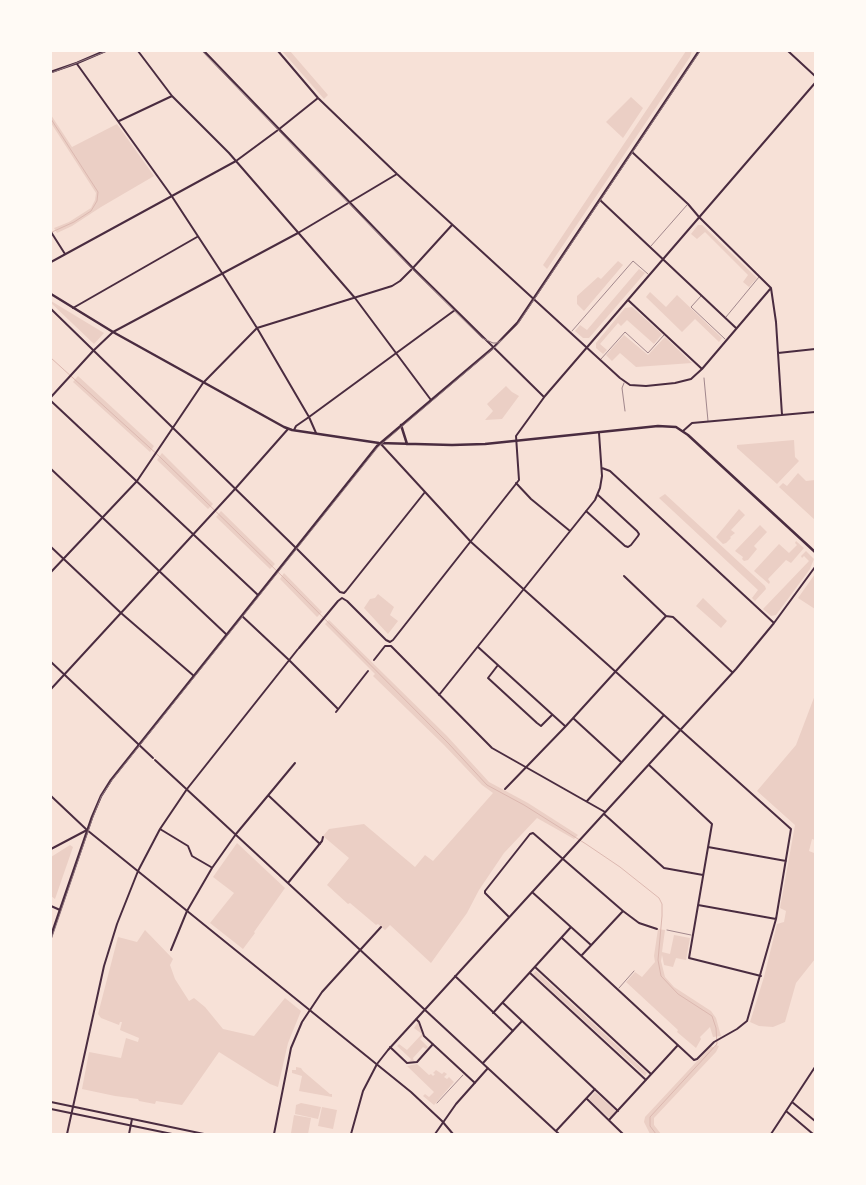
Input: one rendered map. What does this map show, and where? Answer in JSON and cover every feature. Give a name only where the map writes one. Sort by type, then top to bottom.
[{"type":"main road","points":[[51,72],[105,51]]},
{"type":"main road","points":[[51,936],[87,830],[103,791],[380,443],[494,348],[518,322],[699,51]]},
{"type":"main road","points":[[51,294],[113,332],[288,429],[380,443],[465,445],[666,425],[676,427],[683,431],[815,552]]},
{"type":"main road","points":[[401,425],[407,444]]},
{"type":"street","points":[[138,51],[172,96],[236,161],[355,298],[432,400]]},
{"type":"street","points":[[204,51],[349,203],[544,397]]},
{"type":"street","points":[[278,51],[318,98],[397,174],[625,381],[636,386],[682,382],[691,379],[702,369],[771,288]]},
{"type":"street","points":[[788,51],[815,76]]},
{"type":"street","points":[[77,63],[171,196],[222,273],[257,328],[316,433]]},
{"type":"street","points":[[66,1134],[104,966],[117,924],[138,872],[160,830],[187,789],[338,600],[342,598],[348,601],[386,640],[390,642],[393,640],[519,480],[516,436],[544,397],[815,83]]},
{"type":"street","points":[[119,121],[172,96]]},
{"type":"street","points":[[51,262],[236,161],[318,98]]},
{"type":"street","points":[[632,152],[688,204],[771,288],[782,415]]},
{"type":"street","points":[[51,396],[113,332],[298,233],[397,174]]},
{"type":"street","points":[[600,200],[736,328]]},
{"type":"street","points":[[51,572],[137,481],[203,382],[257,328],[392,286],[413,268],[452,225]]},
{"type":"street","points":[[51,232],[65,254]]},
{"type":"street","points":[[73,308],[198,237]]},
{"type":"street","points":[[628,300],[702,369]]},
{"type":"street","points":[[51,309],[342,593],[346,591],[425,492]]},
{"type":"street","points":[[294,430],[308,416],[455,310]]},
{"type":"street","points":[[778,353],[815,349]]},
{"type":"street","points":[[51,401],[258,595]]},
{"type":"street","points":[[683,431],[690,424],[815,412]]},
{"type":"street","points":[[51,689],[288,429]]},
{"type":"street","points":[[439,695],[598,495],[602,481],[602,468],[598,432]]},
{"type":"street","points":[[380,443],[471,542],[791,829],[776,918],[746,1024],[714,1042],[697,1059],[694,1060],[562,938]]},
{"type":"street","points":[[602,468],[610,471],[774,623]]},
{"type":"street","points":[[51,469],[227,635]]},
{"type":"street","points":[[516,483],[531,499],[570,531]]},
{"type":"street","points":[[586,511],[625,546],[631,545],[638,536],[637,530],[598,495]]},
{"type":"street","points":[[51,547],[121,613],[194,676]]},
{"type":"street","points":[[351,1134],[362,1092],[377,1064],[390,1047],[733,673],[774,623],[815,567]]},
{"type":"street","points":[[624,576],[666,616],[673,617],[733,673]]},
{"type":"street","points":[[242,616],[289,660],[336,711],[368,671]]},
{"type":"street","points":[[505,789],[574,718],[666,616]]},
{"type":"street","points":[[374,660],[386,646],[390,646],[492,748],[605,813],[664,868],[703,875]]},
{"type":"street","points":[[478,647],[565,727]]},
{"type":"street","points":[[51,662],[559,1134]]},
{"type":"street","points":[[498,665],[488,678],[536,723],[542,726],[552,715]]},
{"type":"street","points":[[587,801],[664,714]]},
{"type":"street","points":[[574,718],[621,762]]},
{"type":"street","points":[[171,950],[187,911],[212,868],[236,834],[295,763]]},
{"type":"street","points":[[648,765],[712,824],[689,958],[761,976]]},
{"type":"street","points":[[51,796],[87,830],[138,872],[377,1064],[415,1096],[453,1134]]},
{"type":"street","points":[[268,796],[320,844]]},
{"type":"street","points":[[51,849],[87,830]]},
{"type":"street","points":[[160,830],[188,846],[192,856],[212,868]]},
{"type":"street","points":[[509,917],[485,891],[530,834],[533,833],[562,860],[639,923],[657,929]]},
{"type":"street","points":[[288,884],[320,844],[323,836]]},
{"type":"street","points":[[708,848],[786,861]]},
{"type":"street","points":[[532,892],[591,946]]},
{"type":"street","points":[[698,906],[776,918]]},
{"type":"street","points":[[52,907],[60,910]]},
{"type":"street","points":[[582,956],[623,910]]},
{"type":"street","points":[[274,1134],[291,1048],[298,1029],[322,992],[381,927]]},
{"type":"street","points":[[494,1013],[571,927]]},
{"type":"street","points":[[535,967],[651,1074]]},
{"type":"street","points":[[530,973],[646,1080]]},
{"type":"street","points":[[455,976],[513,1031]]},
{"type":"street","points":[[503,1003],[618,1111]]},
{"type":"street","points":[[416,1019],[424,1036],[474,1083]]},
{"type":"street","points":[[484,1063],[522,1021]]},
{"type":"street","points":[[390,1047],[407,1063],[417,1062],[433,1044]]},
{"type":"street","points":[[609,1120],[678,1045]]},
{"type":"street","points":[[771,1134],[815,1067]]},
{"type":"street","points":[[435,1134],[442,1121],[488,1068]]},
{"type":"street","points":[[556,1131],[595,1089]]},
{"type":"street","points":[[586,1098],[623,1134]]},
{"type":"street","points":[[51,1102],[204,1134]]},
{"type":"street","points":[[792,1102],[815,1121]]},
{"type":"street","points":[[51,1109],[172,1134]]},
{"type":"street","points":[[786,1111],[813,1134]]},
{"type":"street","points":[[129,1134],[132,1119]]},
{"type":"lane","points":[[650,248],[688,204]]},
{"type":"lane","points":[[571,332],[633,261],[649,275]]},
{"type":"lane","points":[[725,318],[760,276]]},
{"type":"lane","points":[[701,296],[691,307],[727,340]]},
{"type":"lane","points":[[600,359],[625,332],[648,353],[666,334]]},
{"type":"lane","points":[[704,378],[709,422]]},
{"type":"lane","points":[[625,381],[622,388],[625,411]]},
{"type":"lane","points":[[667,930],[693,935]]},
{"type":"lane","points":[[618,989],[634,971]]},
{"type":"lane","points":[[437,1104],[464,1074]]},
{"type":"shaded area","points":[[282,51],[290,51],[328,95],[324,99]]},
{"type":"shaded area","points":[[686,51],[692,51],[690,57],[547,269],[543,265]]},
{"type":"shaded area","points":[[631,97],[643,108],[623,138],[606,122]]},
{"type":"shaded area","points":[[51,115],[72,147],[117,124],[154,176],[72,226],[57,233],[54,228],[69,222],[91,208],[96,193],[51,123]]},
{"type":"shaded area","points":[[698,225],[702,225],[757,278],[749,287],[743,282],[748,275],[705,232],[697,239],[691,234]]},
{"type":"shaded area","points":[[618,261],[623,265],[584,311],[577,304],[577,296],[598,277],[601,279]]},
{"type":"shaded area","points":[[639,269],[645,273],[589,338],[583,338],[575,331],[580,325],[587,330]]},
{"type":"shaded area","points":[[650,292],[666,307],[677,295],[722,338],[719,342],[695,319],[682,332],[646,297]]},
{"type":"shaded area","points":[[51,301],[104,333],[94,344]]},
{"type":"shaded area","points":[[632,307],[662,334],[654,344],[627,320],[621,326],[618,323],[600,344],[607,350],[603,354],[596,348],[596,343],[625,308]]},
{"type":"shaded area","points":[[624,335],[648,355],[665,337],[692,363],[636,367],[620,353],[612,361],[606,355]]},
{"type":"shaded area","points":[[78,376],[154,446],[150,452],[73,382]]},
{"type":"shaded area","points":[[506,386],[519,396],[502,419],[485,420],[493,411],[487,404]]},
{"type":"shaded area","points":[[794,440],[795,457],[799,461],[777,484],[737,448],[737,445]]},
{"type":"shaded area","points":[[162,453],[213,504],[208,509],[157,460]]},
{"type":"shaded area","points":[[798,473],[806,481],[815,480],[815,520],[779,487],[783,483],[787,486]]},
{"type":"shaded area","points":[[665,494],[765,586],[766,589],[755,601],[752,598],[758,590],[659,498]]},
{"type":"shaded area","points":[[739,509],[745,515],[731,530],[735,533],[723,544],[716,537]]},
{"type":"shaded area","points":[[221,511],[275,564],[270,569],[216,517]]},
{"type":"shaded area","points":[[760,525],[767,532],[754,546],[757,549],[748,560],[744,561],[743,557],[735,551]]},
{"type":"shaded area","points":[[796,541],[804,548],[791,563],[786,560],[768,579],[769,584],[754,571],[779,544],[789,553],[797,545]]},
{"type":"shaded area","points":[[806,551],[814,559],[810,569],[776,615],[771,616],[763,609],[809,561],[804,556],[802,558],[801,556]]},
{"type":"shaded area","points":[[284,573],[322,612],[317,617],[280,579]]},
{"type":"shaded area","points":[[815,574],[815,609],[798,598]]},
{"type":"shaded area","points":[[378,594],[394,607],[390,615],[398,621],[388,634],[364,608],[370,599],[375,598]]},
{"type":"shaded area","points":[[703,598],[727,621],[721,628],[696,606]]},
{"type":"shaded area","points":[[329,620],[447,736],[489,782],[528,803],[578,835],[574,839],[537,818],[504,853],[479,890],[467,913],[431,963],[390,925],[385,930],[378,924],[376,925],[327,885],[349,858],[323,836],[329,829],[364,824],[415,867],[425,855],[433,861],[493,793],[482,785],[373,676],[375,674],[325,624]]},
{"type":"shaded area","points":[[815,695],[815,840],[812,839],[809,851],[814,853],[815,851],[815,959],[796,983],[785,1022],[773,1027],[759,1026],[750,1022],[764,977],[777,924],[784,922],[786,911],[780,908],[795,825],[757,791],[796,745]]},
{"type":"shaded area","points":[[237,843],[285,888],[243,949],[210,923],[234,893],[213,877]]},
{"type":"shaded area","points":[[70,845],[73,847],[55,899],[51,896],[51,857]]},
{"type":"shaded area","points":[[658,929],[665,930],[662,952],[670,954],[674,935],[690,938],[686,960],[676,958],[673,967],[664,965],[662,955],[661,961],[665,977],[674,987],[711,1011],[716,1018],[721,1036],[713,1037],[710,1027],[700,1037],[701,1039],[696,1048],[626,982],[635,972],[642,977],[655,962],[654,956]]},
{"type":"shaded area","points":[[145,930],[173,959],[170,965],[175,979],[189,1001],[194,998],[205,1007],[223,1029],[254,1036],[285,998],[301,1011],[288,1043],[278,1087],[270,1084],[219,1052],[182,1105],[156,1101],[155,1104],[82,1089],[89,1052],[121,1058],[126,1038],[138,1042],[139,1038],[120,1030],[122,1022],[119,1025],[101,1018],[98,1014],[118,937],[137,942]]},
{"type":"shaded area","points":[[536,971],[647,1073],[645,1076],[533,974]]},
{"type":"shaded area","points":[[418,1022],[423,1036],[420,1039],[428,1047],[426,1049],[423,1047],[413,1058],[414,1061],[409,1062],[411,1059],[397,1046],[399,1044],[407,1050],[422,1034],[414,1028]]},
{"type":"shaded area","points":[[716,1045],[719,1046],[716,1052],[654,1118],[654,1125],[661,1134],[650,1134],[644,1122],[645,1117],[711,1046],[714,1048]]},
{"type":"shaded area","points":[[417,1064],[429,1075],[433,1076],[436,1070],[442,1074],[444,1072],[447,1074],[444,1077],[447,1079],[449,1077],[454,1082],[434,1105],[423,1096],[425,1094],[429,1097],[434,1092],[407,1066]]},
{"type":"shaded area","points":[[296,1067],[301,1068],[332,1094],[332,1097],[299,1091],[302,1076],[292,1073],[292,1070],[296,1070]]},
{"type":"shaded area","points":[[595,1092],[615,1110],[611,1117],[608,1117],[589,1099]]},
{"type":"shaded area","points":[[301,1103],[321,1107],[318,1119],[295,1114],[296,1105]]},
{"type":"shaded area","points":[[322,1107],[337,1110],[333,1129],[318,1126]]},
{"type":"shaded area","points":[[294,1115],[311,1118],[308,1134],[291,1133]]},
{"type":"waterway","points":[[51,119],[98,192],[97,201],[91,211],[74,222],[52,232]]},
{"type":"waterway","points":[[51,358],[160,457],[283,577],[449,744],[487,785],[524,805],[586,844],[620,867],[659,898],[662,904],[658,960],[661,976],[678,994],[712,1016],[716,1028],[717,1044],[650,1117],[650,1126],[656,1134]]},
{"type":"tram line","points":[[51,73],[107,51]]},
{"type":"tram line","points":[[202,51],[412,269],[482,338],[493,343],[502,340]]},
{"type":"tram line","points":[[51,940],[93,817],[101,797],[112,780],[378,447],[494,348],[517,325],[700,51]]}]
